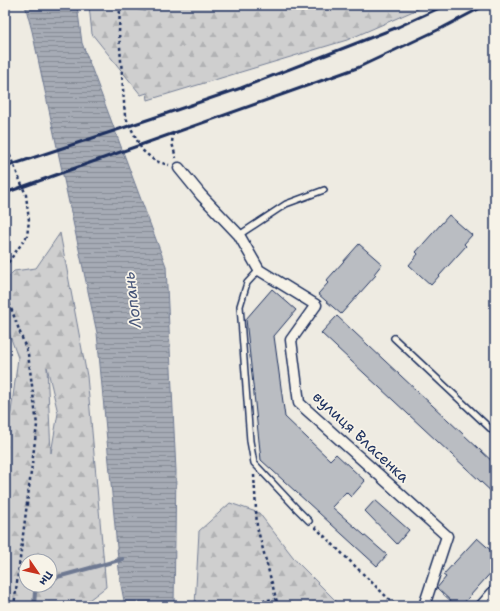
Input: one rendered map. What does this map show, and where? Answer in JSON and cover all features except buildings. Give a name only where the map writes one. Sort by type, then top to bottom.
[{"type":"street","name":"вулиця Власенка","points":[[179,168],[239,235],[259,270],[316,305],[291,340],[300,403],[447,536],[424,606]]},
{"type":"street","points":[[481,606],[495,590]]},
{"type":"lane","points":[[239,235],[286,204],[324,190]]},
{"type":"lane","points":[[259,270],[247,284],[240,306],[250,440],[254,463],[309,520]]},
{"type":"lane","points":[[394,338],[495,433]]},
{"type":"path","points":[[120,5],[119,33],[125,116],[142,150],[155,161],[179,168]]},
{"type":"path","points":[[173,134],[172,143],[179,168]]},
{"type":"path","points":[[5,144],[26,195],[29,221],[27,236],[5,267]]},
{"type":"path","points":[[5,292],[28,354],[37,425],[14,606]]},
{"type":"path","points":[[254,463],[257,527],[278,606]]},
{"type":"path","points":[[314,526],[396,606]]},
{"type":"path","points":[[239,606],[241,604],[275,599]]},
{"type":"green space","points":[[89,5],[113,5],[145,11],[145,5],[427,5],[347,40],[148,100],[147,93],[141,95],[92,34]]},
{"type":"green space","points":[[60,233],[87,376],[106,587],[81,606],[5,606],[5,428],[11,412],[18,358],[5,322],[5,280],[14,271],[36,268]],"holes":[[[47,367],[58,413],[51,453]]]},
{"type":"green space","points":[[230,503],[259,513],[297,562],[339,604],[339,606],[195,606],[199,531]]},
{"type":"water","name":"Лопань","points":[[25,5],[77,5],[82,43],[166,266],[176,471],[174,606],[125,606],[120,580],[97,333],[32,31]]},
{"type":"waterway","points":[[58,577],[123,559]]},
{"type":"waterway","points":[[34,606],[35,593]]},
{"type":"railway","points":[[5,167],[241,88],[398,27],[446,5]]},
{"type":"railway","points":[[5,193],[357,68],[442,28],[486,5]]}]
